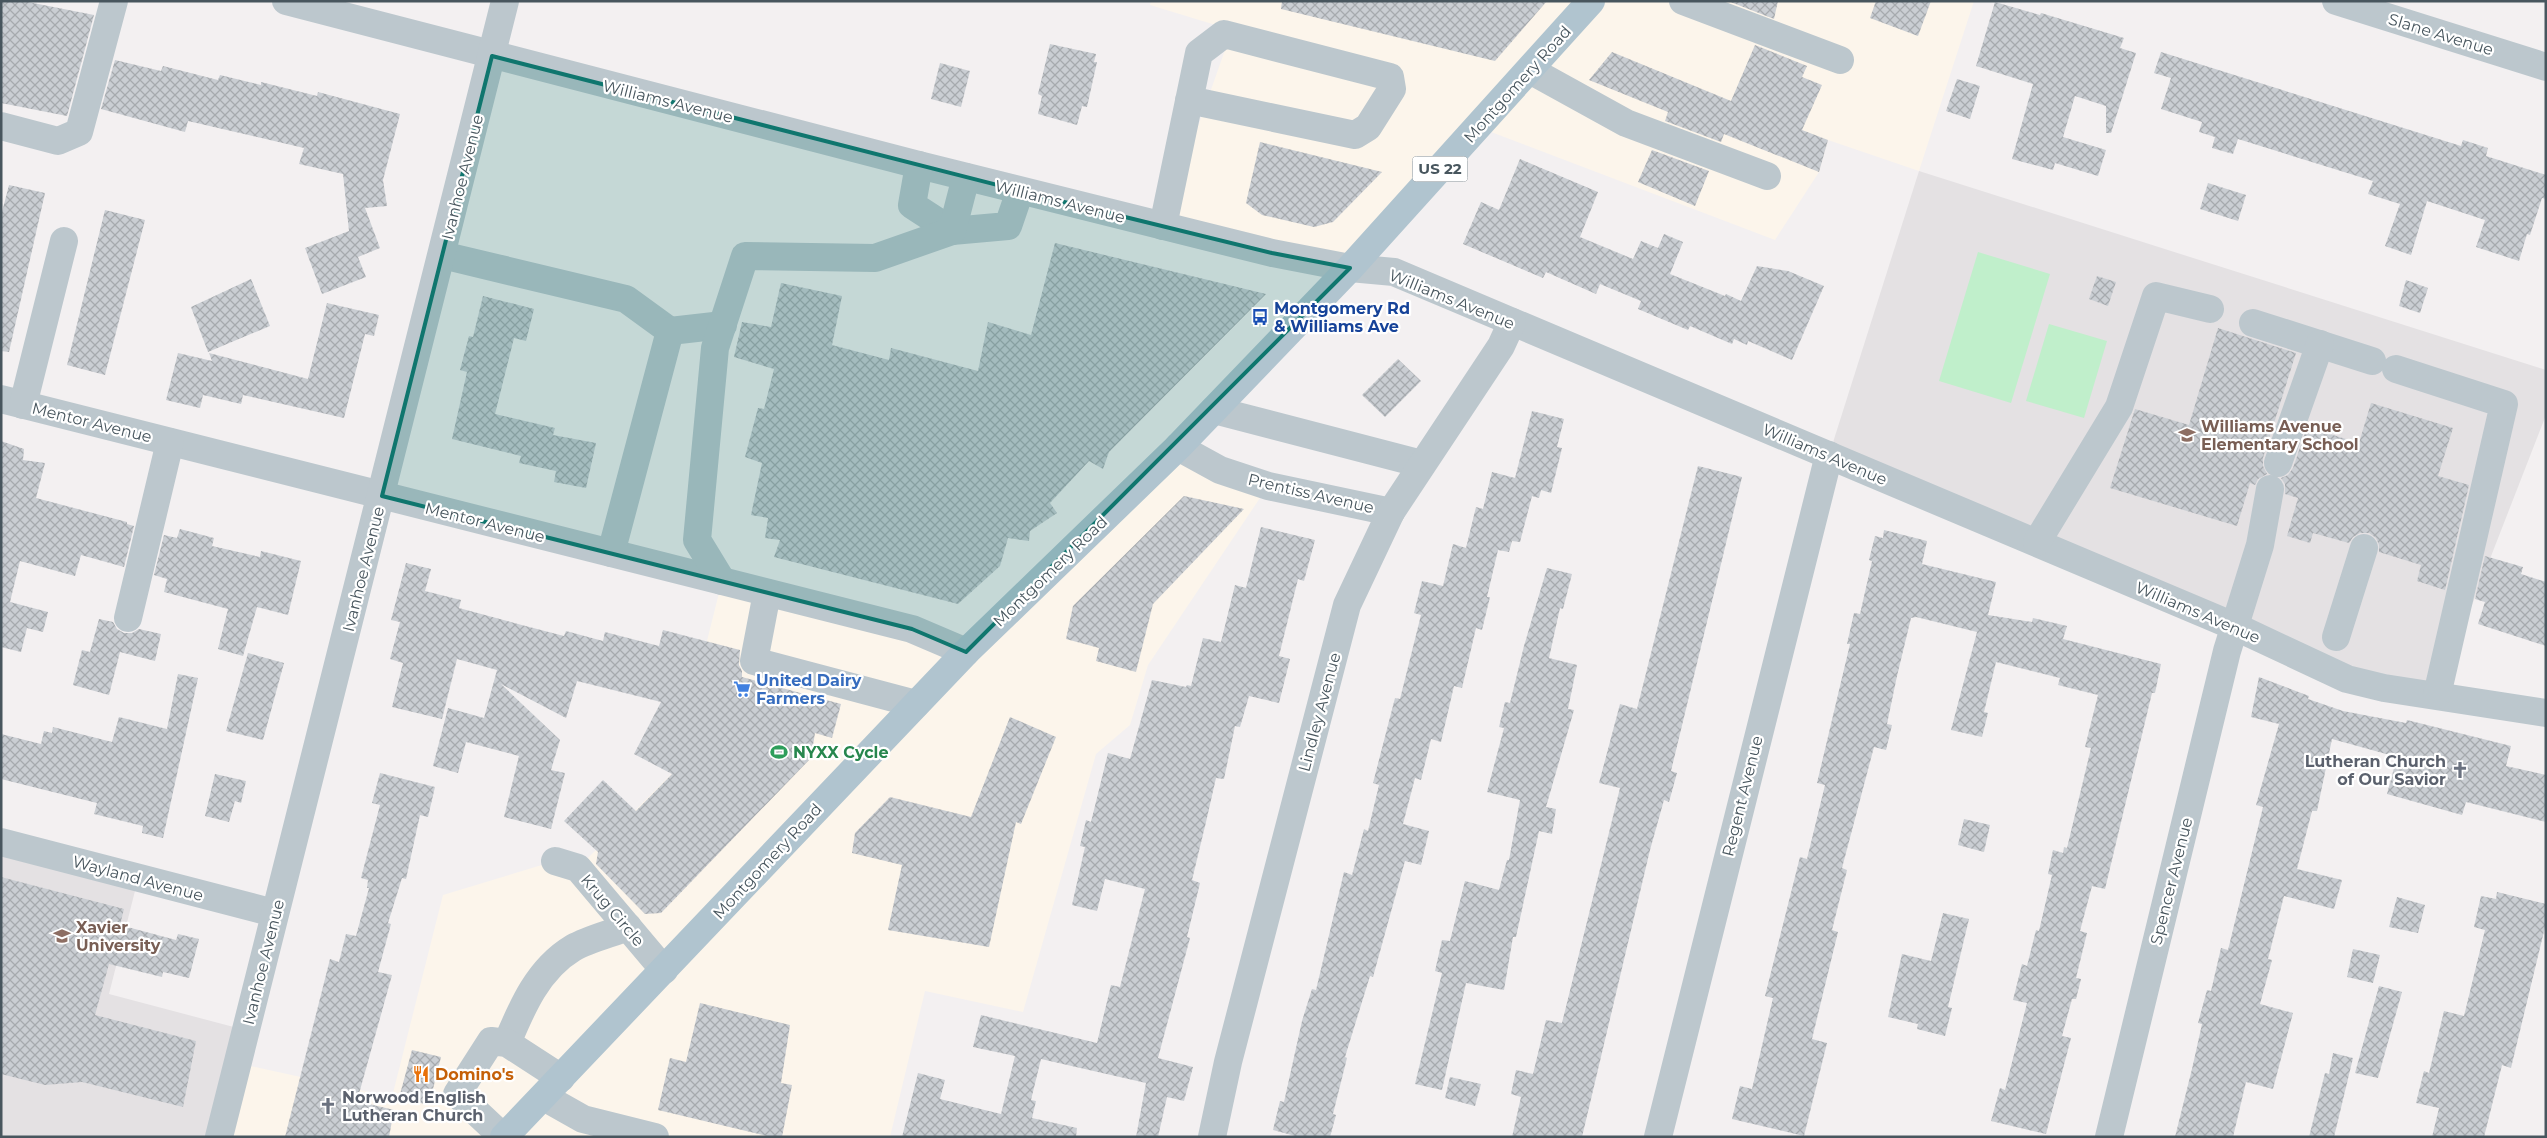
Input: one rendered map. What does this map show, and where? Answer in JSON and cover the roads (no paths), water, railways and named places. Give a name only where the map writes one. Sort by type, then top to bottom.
[{"type":"main road","name":"Montgomery Road","points":[[504,1137],[966,652],[1178,447],[1350,268],[1591,1]]},
{"type":"street","points":[[1,126],[58,141],[79,132],[114,1]]},
{"type":"street","name":"Ivanhoe Avenue","points":[[219,1137],[274,913],[382,496],[506,1]]},
{"type":"street","points":[[1683,1],[1840,60]]},
{"type":"street","name":"Slane Avenue","points":[[2336,1],[2546,67]]},
{"type":"street","name":"Williams Avenue","points":[[298,3],[492,56],[1272,254],[1350,268],[1394,272],[2037,542],[2236,627],[2347,679],[2384,688],[2546,712]]},
{"type":"street","points":[[1163,226],[1198,53],[1224,34],[1390,77],[1392,89],[1368,127],[1355,135],[1189,100]]},
{"type":"street","points":[[1530,70],[1626,124],[1767,176]]},
{"type":"street","points":[[919,165],[912,205],[952,230]]},
{"type":"street","points":[[952,230],[966,177]]},
{"type":"street","points":[[722,581],[697,540],[715,348],[745,256],[875,258],[952,230],[1008,226],[1020,190]]},
{"type":"street","points":[[12,402],[64,241]]},
{"type":"street","points":[[442,255],[626,299],[670,331],[723,325]]},
{"type":"street","points":[[2037,542],[2119,407],[2156,296],[2210,309]]},
{"type":"street","name":"Lindley Avenue","points":[[1212,1137],[1228,1062],[1347,605],[1391,512],[1500,346],[1512,322]]},
{"type":"street","points":[[2253,323],[2504,404],[2437,695]]},
{"type":"street","points":[[611,553],[670,331]]},
{"type":"street","points":[[2278,463],[2320,344]]},
{"type":"street","name":"Mentor Avenue","points":[[12,402],[912,629],[966,652]]},
{"type":"street","points":[[1214,410],[1422,464]]},
{"type":"street","points":[[128,618],[170,442]]},
{"type":"street","name":"Prentiss Avenue","points":[[1178,447],[1220,470],[1268,486],[1391,512]]},
{"type":"street","name":"Regent Avenue","points":[[1658,1137],[1829,455]]},
{"type":"street","name":"Spencer Avenue","points":[[2109,1137],[2227,651],[2260,546],[2270,489]]},
{"type":"street","points":[[2336,637],[2364,548]]},
{"type":"street","points":[[767,592],[754,661],[916,704]]},
{"type":"street","name":"Wayland Avenue","points":[[1,842],[274,913]]},
{"type":"street","name":"Krug Circle","points":[[555,861],[578,868],[664,970]]},
{"type":"street","points":[[507,1043],[522,1006],[544,972],[573,948],[628,927]]},
{"type":"street","points":[[504,1137],[457,1094],[491,1041],[507,1043],[583,1120],[655,1137]]},
{"type":"place","name":"Montgomery Rd & Williams Ave","points":[[1260,317]]},
{"type":"place","name":"Williams Avenue Elementary School","points":[[2187,435]]},
{"type":"place","name":"United Dairy Farmers","points":[[742,689]]},
{"type":"place","name":"NYXX Cycle","points":[[779,752]]},
{"type":"place","name":"Lutheran Church of Our Savior","points":[[2460,770]]},
{"type":"place","name":"Xavier University","points":[[62,936]]},
{"type":"place","name":"Domino's","points":[[421,1074]]},
{"type":"place","name":"Norwood English Lutheran Church","points":[[328,1106]]}]
